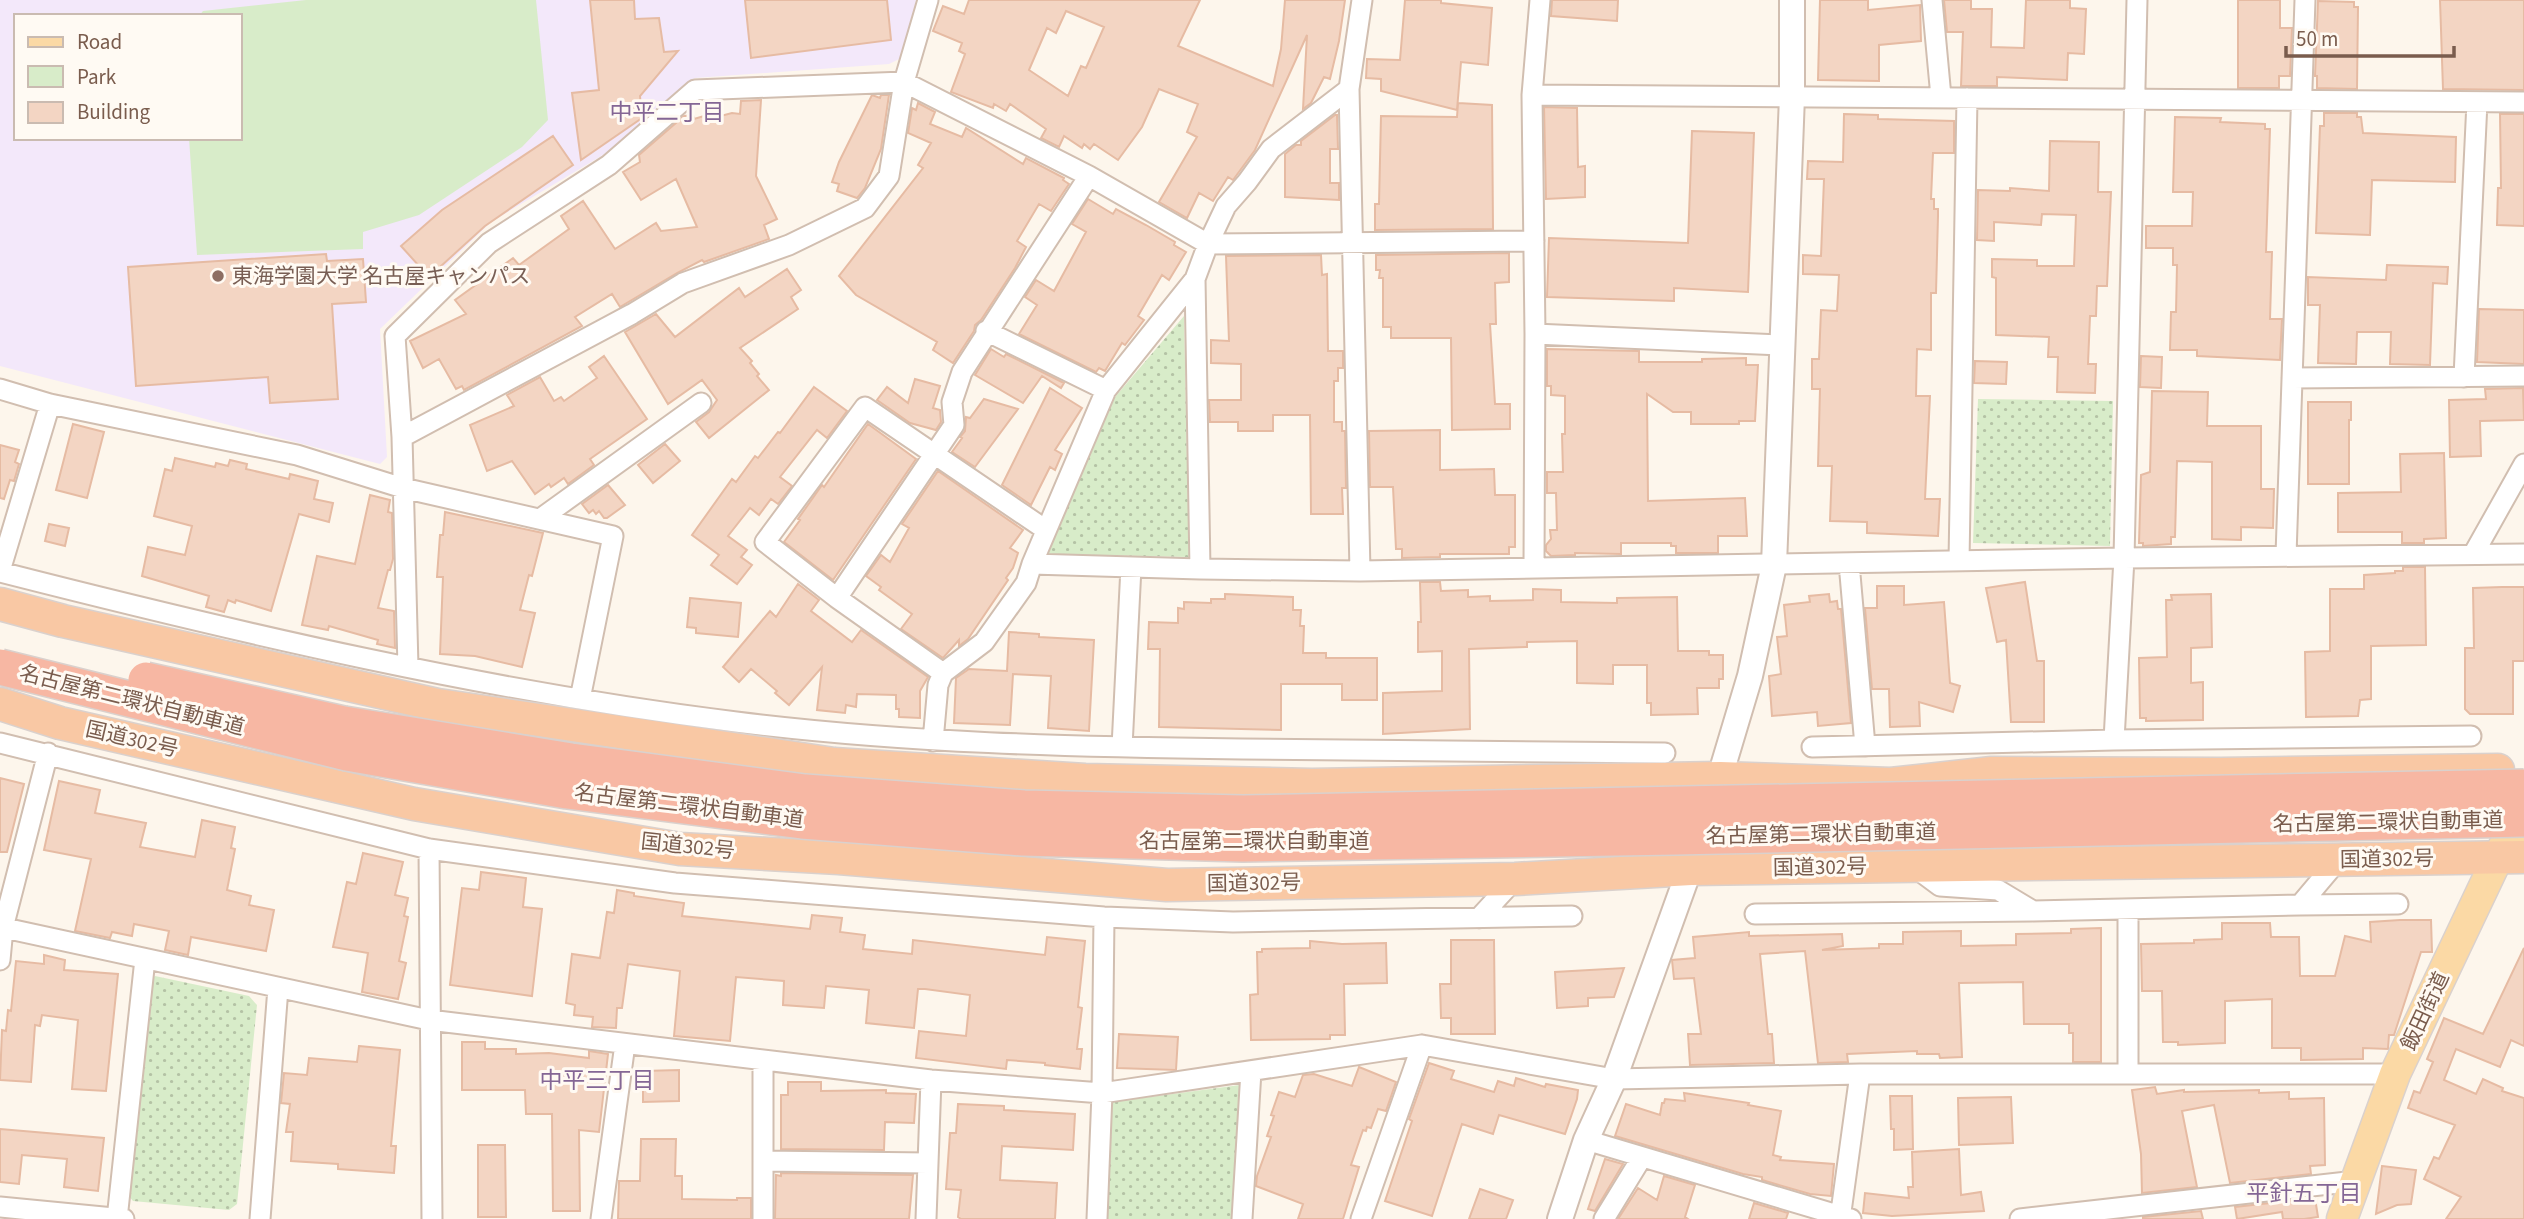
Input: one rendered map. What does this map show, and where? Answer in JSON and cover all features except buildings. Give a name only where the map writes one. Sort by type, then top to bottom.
[{"type":"highway","points":[[0,604],[64,621],[438,705],[834,764],[1085,780],[1312,785],[1720,778],[1891,784],[1992,773],[2221,774],[2524,770]]},
{"type":"highway","name":"名古屋第二環状自動車道","points":[[0,643],[105,670],[344,724],[557,759],[805,792],[1024,808],[1243,813],[2524,788]]},
{"type":"highway","name":"名古屋第二環状自動車道","points":[[0,667],[347,752],[553,789],[802,821],[1023,838],[1257,844],[2524,819]]},
{"type":"highway","name":"国道302号","points":[[0,704],[61,723],[414,804],[680,849],[839,858],[1167,885],[1515,878],[1691,869],[2511,857]]},
{"type":"main road","name":"飯田街道","points":[[2342,1219],[2395,1074],[2511,857],[2524,809]]},
{"type":"street","points":[[402,437],[632,314],[683,283],[789,245],[865,208],[889,176],[904,82],[928,0]]},
{"type":"street","points":[[1360,571],[1349,89],[1362,0]]},
{"type":"street","points":[[1534,566],[1532,95],[1540,0]]},
{"type":"street","points":[[1560,1219],[1586,1140],[1614,1079],[1691,869],[1750,676],[1774,565],[1792,96],[1792,0]]},
{"type":"street","points":[[1933,0],[1941,97]]},
{"type":"street","points":[[2115,740],[2124,558],[2137,0]]},
{"type":"street","points":[[2286,555],[2305,0]]},
{"type":"street","points":[[408,667],[402,437],[395,336],[489,243],[609,165],[695,90],[904,82],[1089,176],[1208,244],[1534,241]]},
{"type":"street","points":[[933,741],[938,685],[943,673],[984,642],[1026,583],[1107,390],[1195,279],[1226,206],[1270,149],[1349,89]]},
{"type":"street","points":[[1532,95],[2524,102]]},
{"type":"street","points":[[1959,561],[1967,98]]},
{"type":"street","points":[[2463,377],[2477,102]]},
{"type":"street","points":[[837,598],[954,425],[952,402],[962,372],[986,331],[1089,176]]},
{"type":"street","points":[[1195,279],[1200,569]]},
{"type":"street","points":[[986,331],[1107,390]]},
{"type":"street","points":[[1535,334],[1782,345]]},
{"type":"street","points":[[2292,378],[2524,376]]},
{"type":"street","points":[[0,389],[50,404],[297,455],[403,488],[613,536],[580,699]]},
{"type":"street","points":[[540,519],[701,402]]},
{"type":"street","points":[[50,404],[0,572],[209,625],[408,667],[580,699],[737,722],[933,741],[1122,747],[1665,753]]},
{"type":"street","points":[[943,673],[837,598],[765,542],[865,407],[1046,530]]},
{"type":"street","points":[[2474,553],[2524,464]]},
{"type":"street","points":[[1032,564],[1360,571],[2286,555],[2524,554]]},
{"type":"street","points":[[1849,563],[1865,746]]},
{"type":"street","points":[[1122,747],[1131,567]]},
{"type":"street","points":[[1812,747],[2199,738],[2471,736]]},
{"type":"street","points":[[2199,738],[2221,774]]},
{"type":"street","points":[[1891,784],[1932,766],[1999,765],[2029,742]]},
{"type":"street","points":[[0,743],[429,849],[675,883],[1104,917],[1233,922],[1572,916]]},
{"type":"street","points":[[1395,784],[1398,751]]},
{"type":"street","points":[[0,960],[2,928],[48,753]]},
{"type":"street","points":[[429,849],[432,1219]]},
{"type":"street","points":[[2300,905],[2338,860]]},
{"type":"street","points":[[1913,866],[1940,886],[1998,890],[2033,911]]},
{"type":"street","points":[[1479,918],[1515,878]]},
{"type":"street","points":[[1755,914],[2398,904]]},
{"type":"street","points":[[2128,909],[2128,1074]]},
{"type":"street","points":[[1097,1219],[1104,917]]},
{"type":"street","points":[[2,928],[429,1020],[931,1080],[1102,1093],[1422,1045],[1614,1079],[1860,1074],[2395,1074]]},
{"type":"street","points":[[117,1219],[145,959]]},
{"type":"street","points":[[260,1219],[278,988]]},
{"type":"street","points":[[601,1219],[625,1044]]},
{"type":"street","points":[[1361,1219],[1422,1045]]},
{"type":"street","points":[[763,1060],[763,1219]]},
{"type":"street","points":[[1242,1219],[1251,1071]]},
{"type":"street","points":[[1586,1140],[1844,1218],[1860,1074]]},
{"type":"street","points":[[926,1219],[931,1080]]},
{"type":"street","points":[[1604,1219],[1642,1157]]},
{"type":"street","points":[[763,1161],[928,1163]]},
{"type":"street","points":[[2020,1219],[2356,1181]]},
{"type":"street","points":[[0,1207],[124,1219]]},
{"type":"shaded area","name":"東海学園大学 名古屋キャンパス","points":[[0,0],[916,0],[901,58],[889,64],[695,78],[603,155],[491,222],[380,329],[387,457],[380,464],[0,366]]},
{"type":"green space","points":[[306,0],[536,0],[548,120],[522,147],[419,215],[363,232],[363,249],[197,255],[189,140],[242,140],[242,14],[201,14],[203,11]]},
{"type":"green space","points":[[1184,316],[1189,557],[1047,554],[1115,397]]},
{"type":"green space","points":[[1978,399],[2113,401],[2110,546],[1973,543]]},
{"type":"green space","points":[[155,976],[249,996],[257,1005],[237,1204],[229,1210],[133,1201],[127,1194],[146,983]]},
{"type":"green space","points":[[1240,1085],[1232,1219],[1106,1219],[1112,1102]]},
{"type":"place","name":"東海学園大学 名古屋キャンパス","points":[[218,276]]},
{"type":"district","name":"中平二丁目","points":[[667,112]]},
{"type":"district","name":"中平三丁目","points":[[597,1080]]},
{"type":"district","name":"平針五丁目","points":[[2304,1193]]}]
